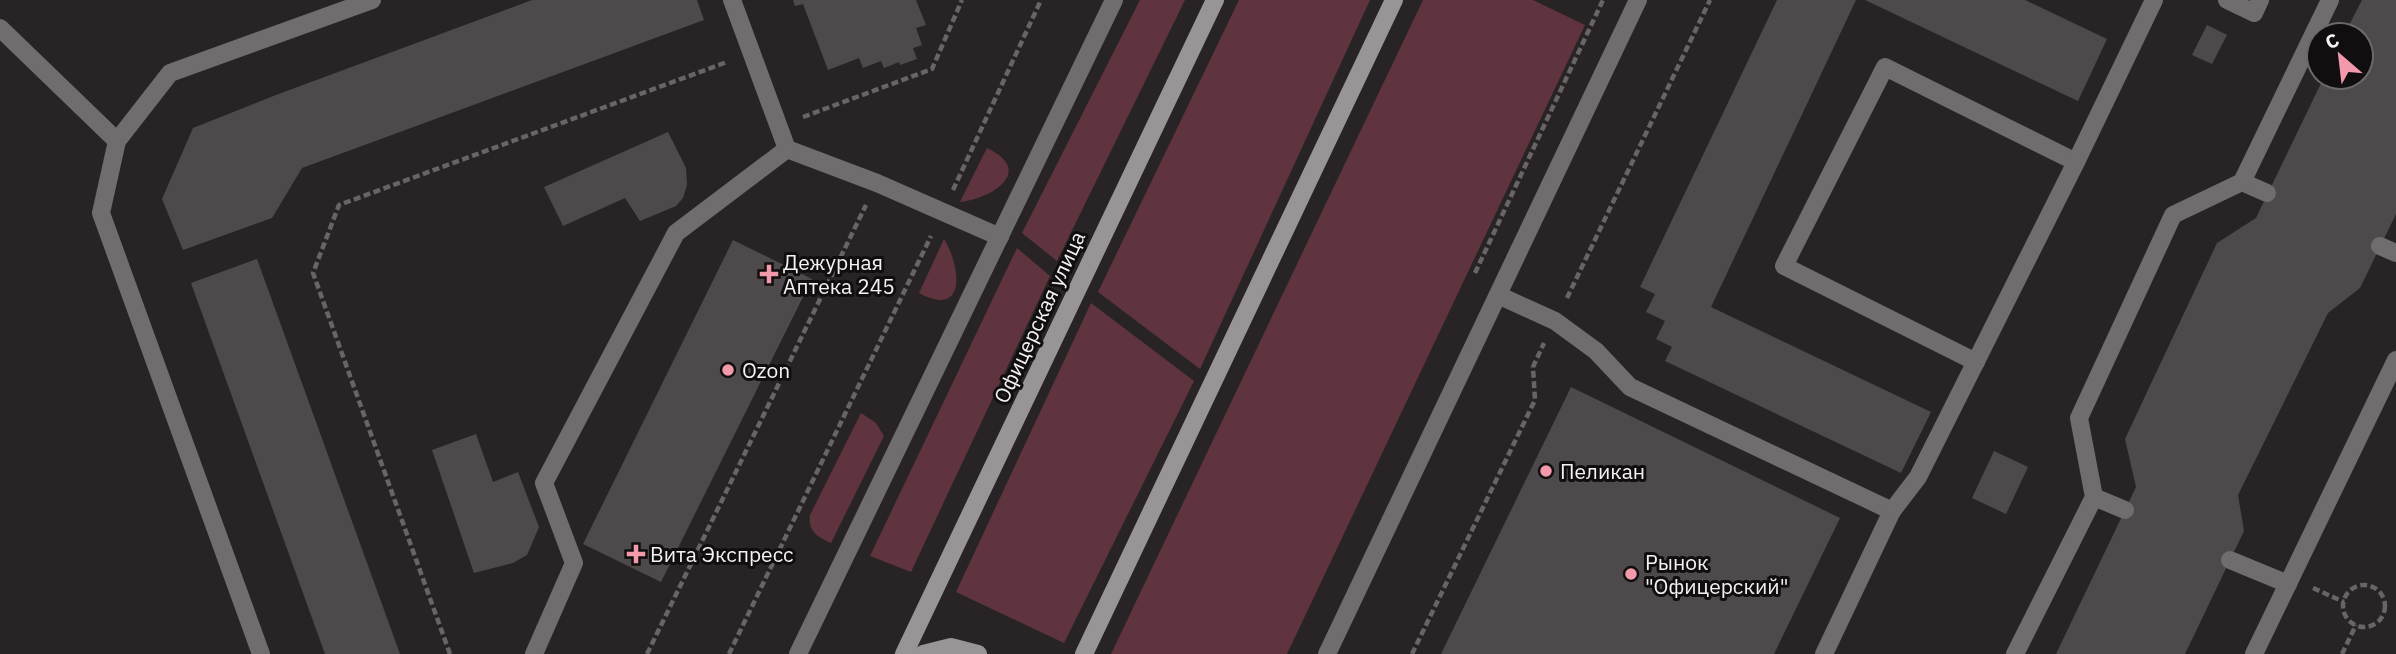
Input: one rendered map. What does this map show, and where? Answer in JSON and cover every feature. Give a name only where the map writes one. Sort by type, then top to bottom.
[{"type":"main road","name":"Офицерская улица","points":[[904,654],[1215,0]]},
{"type":"main road","points":[[1084,654],[1394,0]]},
{"type":"main road","points":[[923,654],[951,647],[978,654]]},
{"type":"street","points":[[261,654],[101,213],[117,141],[170,73],[372,0]]},
{"type":"street","points":[[732,0],[786,149],[877,183],[1000,236]]},
{"type":"street","points":[[798,654],[1114,0]]},
{"type":"street","points":[[1327,654],[1638,0]]},
{"type":"street","points":[[1824,654],[1892,511],[1918,477],[2154,0]]},
{"type":"street","points":[[2227,0],[2254,13],[2260,0]]},
{"type":"street","points":[[2015,654],[2094,497],[2079,418],[2174,215],[2242,182],[2330,0]]},
{"type":"street","points":[[0,29],[117,141]]},
{"type":"street","points":[[1976,362],[1784,266],[1885,67],[2076,162]]},
{"type":"street","points":[[534,654],[574,563],[544,483],[676,233],[786,149]]},
{"type":"street","points":[[2242,182],[2267,193]]},
{"type":"street","points":[[1498,295],[1555,321],[1596,351],[1630,387],[1892,511]]},
{"type":"street","points":[[2255,654],[2396,360]]},
{"type":"street","points":[[2094,497],[2125,510]]},
{"type":"street","points":[[2230,560],[2288,584]]},
{"type":"path","points":[[802,117],[932,69],[962,0]]},
{"type":"path","points":[[941,187],[952,192],[1041,0]]},
{"type":"path","points":[[1412,654],[1535,400],[1533,367],[1710,0]]},
{"type":"path","points":[[450,654],[313,273],[339,205],[751,53]]},
{"type":"path","points":[[647,654],[877,183]]},
{"type":"path","points":[[729,654],[943,212]]},
{"type":"path","points":[[2356,586],[2376,589],[2384,599],[2384,613],[2375,623],[2362,627],[2356,625],[2346,616],[2346,596],[2356,586]]},
{"type":"path","points":[[2342,654],[2356,625]]},
{"type":"shaded area","points":[[1140,0],[1185,0],[1057,261],[1022,233]]},
{"type":"shaded area","points":[[1239,0],[1370,0],[1200,369],[1098,292]]},
{"type":"shaded area","points":[[1423,0],[1533,0],[1585,25],[1287,654],[1111,654]]},
{"type":"shaded area","points":[[987,148],[1001,157],[1008,166],[1004,182],[985,195],[960,202]]},
{"type":"shaded area","points":[[944,239],[954,262],[956,286],[946,299],[935,299],[919,293]]},
{"type":"shaded area","points":[[1017,248],[1050,276],[911,572],[870,556]]},
{"type":"shaded area","points":[[1091,303],[1194,381],[1064,643],[956,592]]},
{"type":"shaded area","points":[[861,413],[876,423],[884,436],[831,543],[814,533],[810,526],[810,515]]},
{"type":"building","points":[[532,0],[697,0],[704,20],[302,168],[272,218],[183,250],[162,199],[193,128]]},
{"type":"building","points":[[793,0],[916,0],[926,25],[916,28],[922,45],[913,48],[917,59],[884,68],[881,61],[863,68],[859,58],[828,70],[803,4],[795,6]]},
{"type":"building","points":[[1777,0],[1856,0],[1711,307],[1931,412],[1901,473],[1665,361],[1672,347],[1656,339],[1665,321],[1646,312],[1655,294],[1640,287]]},
{"type":"building","points":[[1865,0],[2025,0],[2107,39],[2078,101]]},
{"type":"building","points":[[2362,0],[2396,0],[2396,214],[2360,288],[2328,313],[2238,495],[2244,531],[2185,654],[2056,654],[2136,487],[2125,439],[2217,243],[2256,218],[2317,91],[2375,91],[2375,21],[2351,21]]},
{"type":"building","points":[[2207,25],[2227,35],[2212,64],[2192,55]]},
{"type":"building","points":[[668,132],[686,168],[687,185],[683,198],[676,206],[640,221],[625,198],[563,226],[544,187]]},
{"type":"building","points":[[733,240],[812,279],[661,582],[583,544]]},
{"type":"building","points":[[257,259],[400,654],[325,654],[191,283]]},
{"type":"building","points":[[1571,387],[1840,518],[1774,654],[1441,654]]},
{"type":"building","points":[[476,434],[493,482],[518,472],[539,527],[527,555],[513,563],[474,573],[432,450]]},
{"type":"building","points":[[1994,451],[2028,467],[2006,514],[1972,498]]},
{"type":"place","name":"Дежурная Аптека 245","points":[[769,274]]},
{"type":"place","name":"Ozon","points":[[728,370]]},
{"type":"place","name":"Пеликан","points":[[1546,471]]},
{"type":"place","name":"Вита Экспресс","points":[[636,554]]},
{"type":"place","name":"Рынок \"Офицерский\"","points":[[1631,574]]}]
